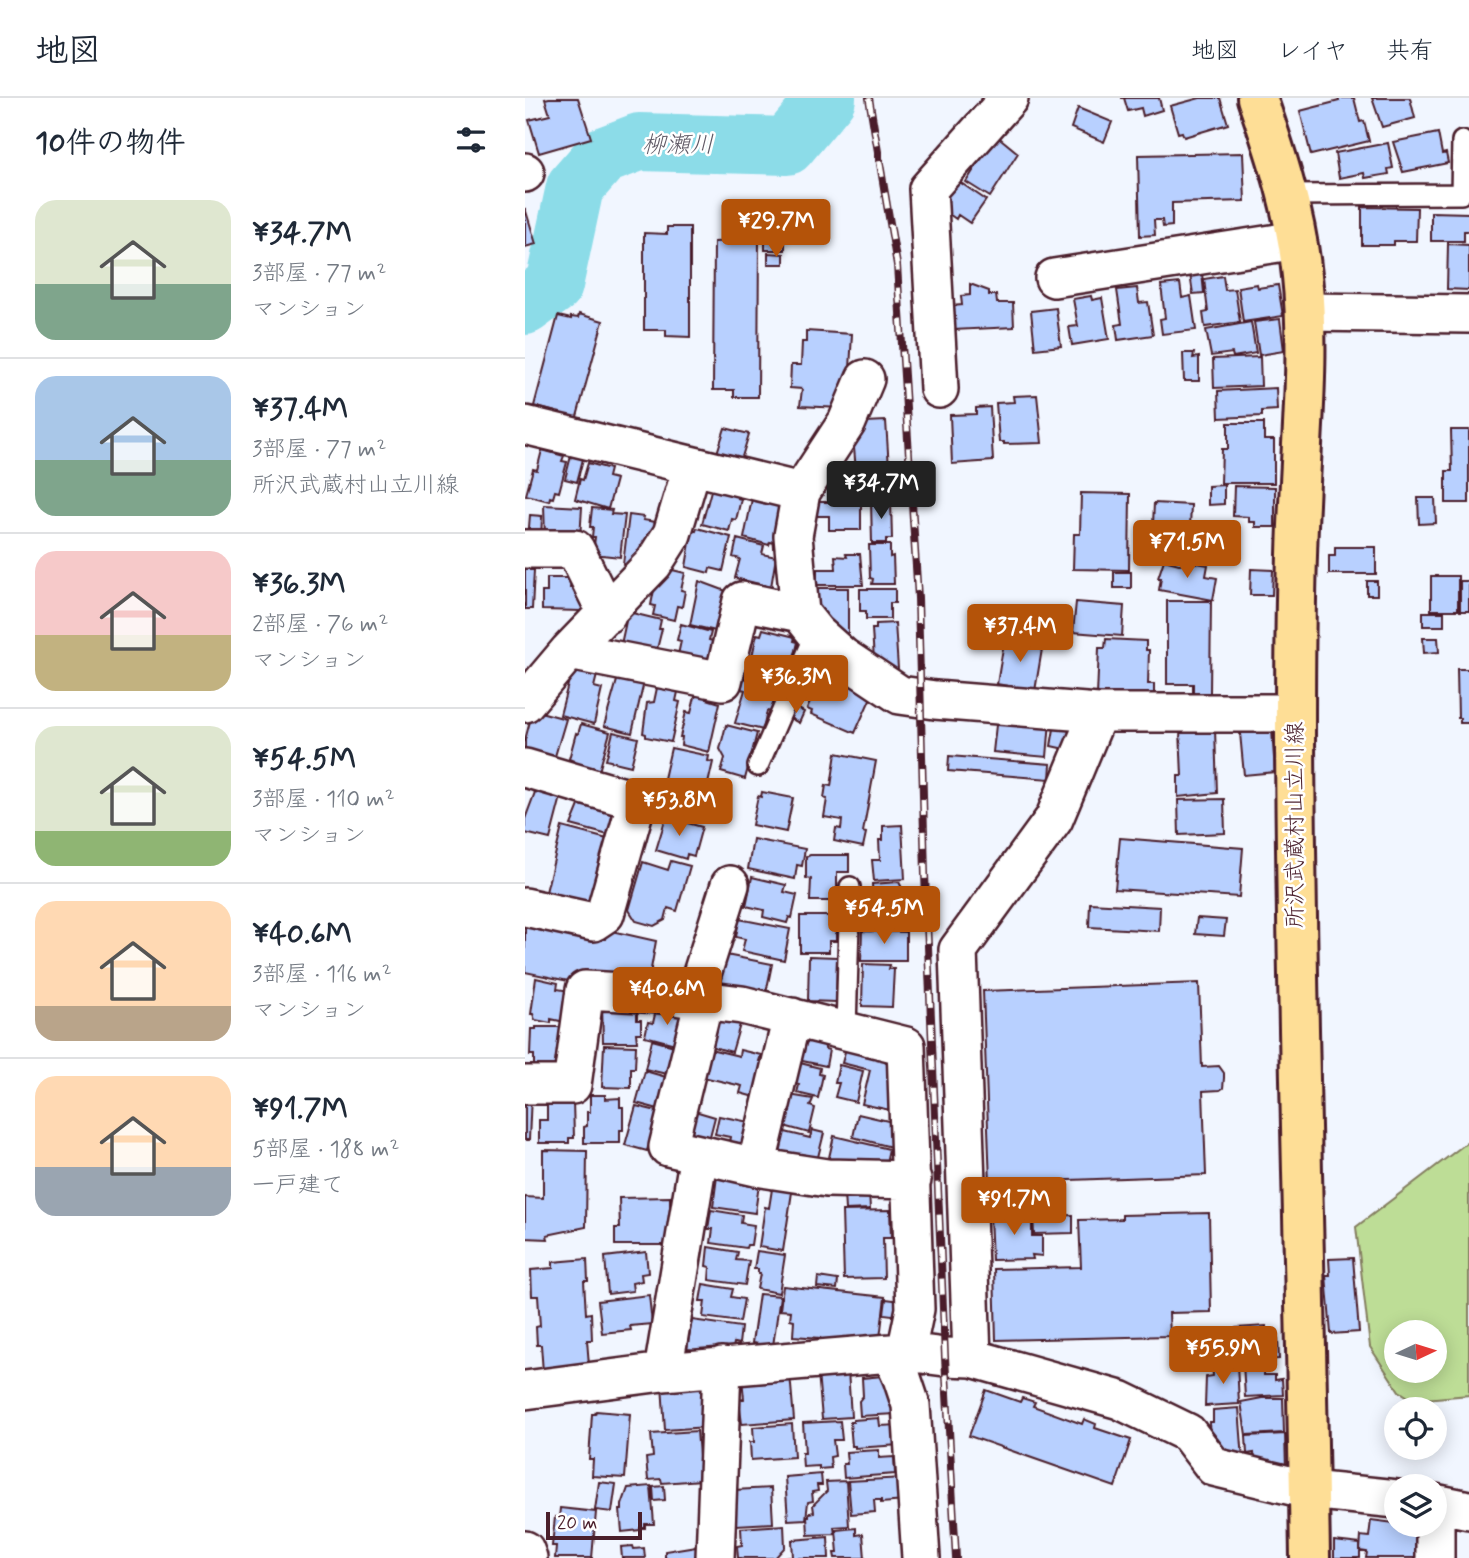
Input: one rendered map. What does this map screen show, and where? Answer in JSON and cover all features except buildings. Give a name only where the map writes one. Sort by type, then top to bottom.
[{"type":"main road","name":"所沢武蔵村山立川線","points":[[1257,98],[1287,195],[1297,240],[1305,312],[1304,403],[1296,556],[1295,713],[1297,1006],[1310,1558]]},
{"type":"street","points":[[939,388],[929,189],[1009,98]]},
{"type":"street","points":[[1054,278],[1297,240]]},
{"type":"street","points":[[1305,312],[1469,314]]},
{"type":"street","points":[[808,623],[793,536],[801,492],[847,422],[865,379]]},
{"type":"street","points":[[525,425],[801,492]]},
{"type":"street","points":[[525,703],[569,652],[653,564],[672,534],[692,467]]},
{"type":"street","points":[[525,549],[575,549],[607,614]]},
{"type":"street","points":[[569,652],[723,681],[742,601],[808,623],[843,657],[901,695],[1098,713],[1295,713]]},
{"type":"street","points":[[972,1358],[958,950],[1053,819],[1098,713]]},
{"type":"street","points":[[525,768],[637,801],[605,914],[593,922],[525,907]]},
{"type":"street","points":[[730,886],[699,999],[668,1147],[756,1167],[827,1178],[912,1180]]},
{"type":"street","points":[[525,1085],[572,1085],[585,990],[662,994],[742,1005],[906,1046],[915,1309],[898,1352],[902,1378],[911,1405],[921,1558]]},
{"type":"street","points":[[756,1167],[792,1017]]},
{"type":"street","points":[[663,1371],[699,1154]]},
{"type":"street","points":[[525,1390],[663,1371],[898,1352],[972,1358],[1120,1400],[1188,1433],[1215,1467],[1309,1490],[1384,1498]]},
{"type":"street","points":[[715,1558],[722,1366]]},
{"type":"street","points":[[1447,1505],[1469,1510]]},
{"type":"street","points":[[1435,1537],[1435,1558]]},
{"type":"street","points":[[525,1550],[528,1558]]},
{"type":"lane","points":[[1287,195],[1461,194],[1462,141]]},
{"type":"lane","points":[[758,766],[808,623]]},
{"type":"lane","points":[[846,1030],[850,887]]},
{"type":"green space","points":[[1469,1141],[1469,1395],[1408,1397],[1399,1391],[1394,1383],[1447,1383],[1447,1320],[1384,1320],[1384,1368],[1370,1347],[1356,1227]]},
{"type":"waterway","name":"柳瀬川","points":[[525,306],[554,285],[575,187],[602,156],[639,142],[787,146],[827,98]]},
{"type":"railway","points":[[869,98],[897,265],[918,598],[925,874],[956,1558]]}]
